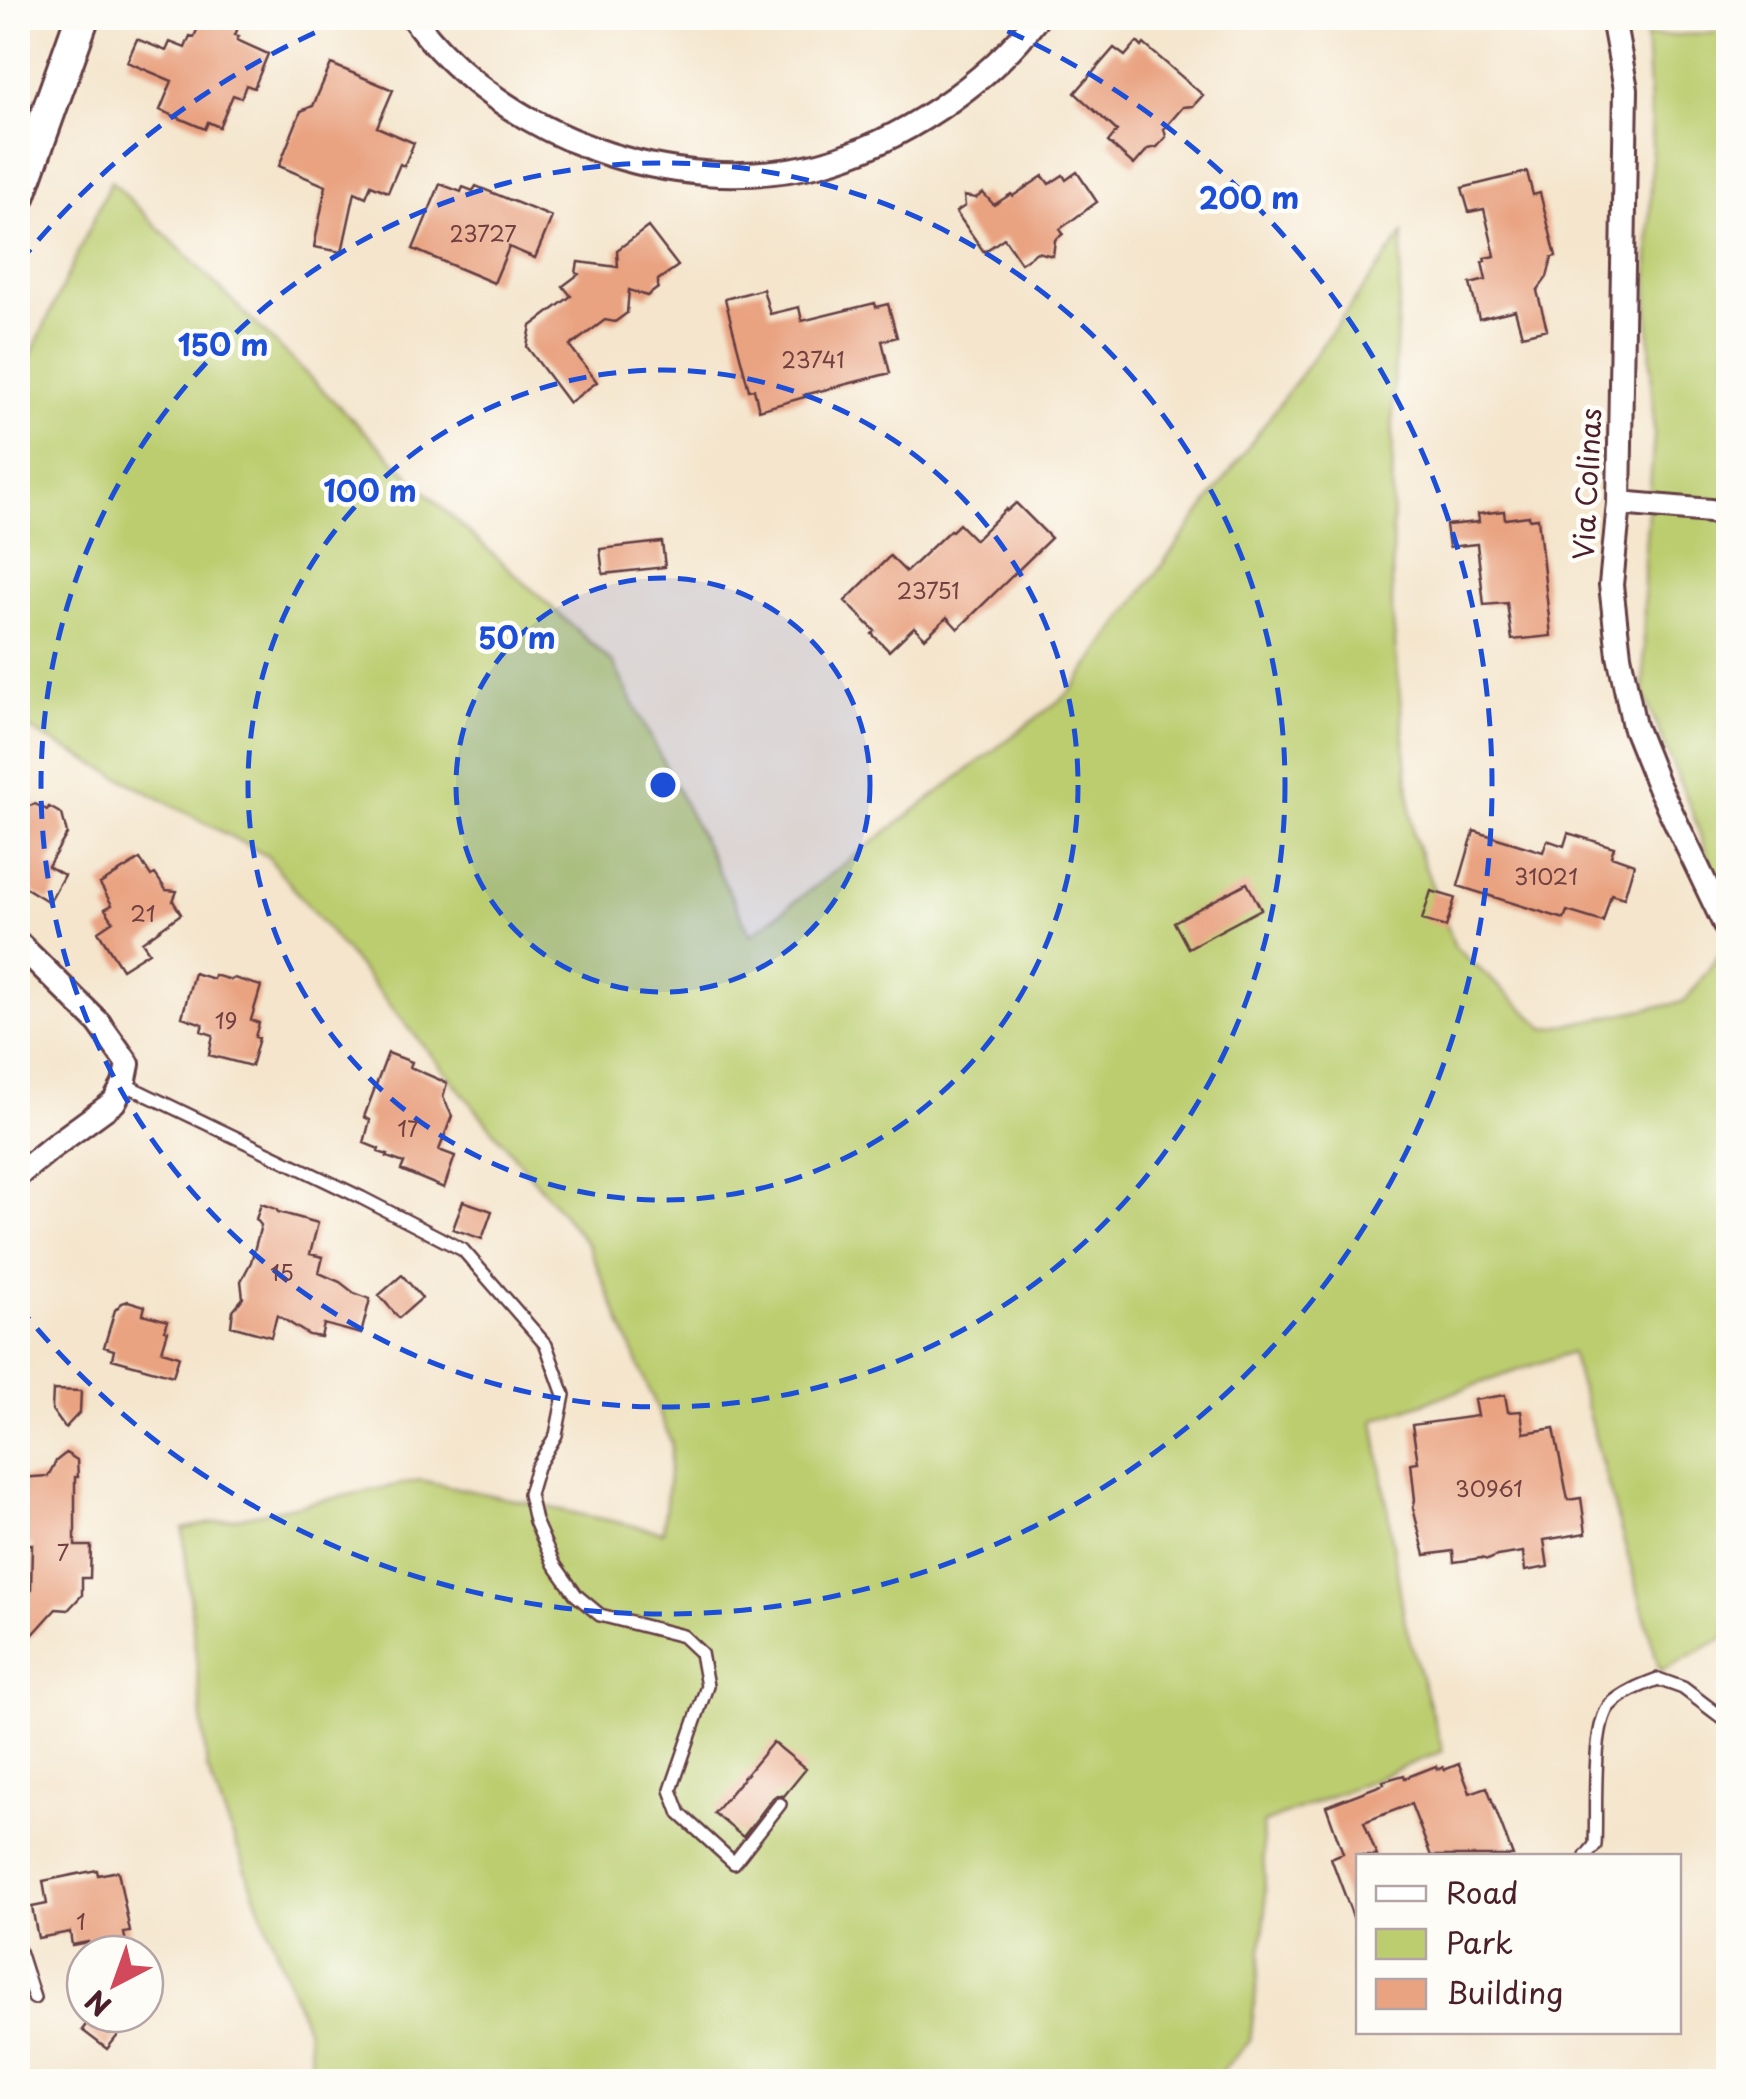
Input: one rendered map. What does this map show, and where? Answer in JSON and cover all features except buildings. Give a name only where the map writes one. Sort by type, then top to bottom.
[{"type":"main road","points":[[18,197],[82,18]]},
{"type":"street","points":[[414,18],[427,36],[485,90],[542,127],[610,156],[716,174],[820,164],[874,144],[954,97],[990,68],[1037,18]]},
{"type":"street","name":"Via Colinas","points":[[1613,18],[1626,89],[1618,503],[1611,585],[1618,655],[1634,726],[1728,930]]},
{"type":"street","points":[[1618,503],[1728,515]]},
{"type":"street","points":[[18,943],[99,1023],[128,1064],[124,1084],[114,1102],[18,1175]]},
{"type":"lane","points":[[124,1084],[463,1250],[546,1345],[564,1395],[556,1435],[537,1467],[529,1494],[535,1521],[554,1564],[576,1595],[600,1615],[683,1636],[701,1653],[707,1686],[671,1790],[680,1814],[734,1863],[780,1804]]},
{"type":"lane","points":[[1588,1854],[1595,1844],[1598,1730],[1608,1707],[1633,1689],[1658,1679],[1684,1688],[1728,1722]]},
{"type":"lane","points":[[18,1948],[34,1998]]},
{"type":"green space","points":[[1728,32],[1728,914],[1644,695],[1644,561],[1654,436],[1648,296],[1652,145],[1646,37]]},
{"type":"green space","points":[[111,181],[441,507],[613,663],[751,935],[1069,693],[1403,234],[1393,394],[1392,610],[1413,835],[1455,947],[1546,1029],[1685,1001],[1728,943],[1728,1636],[1660,1671],[1571,1352],[1374,1420],[1405,1623],[1443,1751],[1262,1824],[1266,1911],[1250,2041],[1213,2081],[315,2081],[306,2028],[207,1768],[183,1529],[421,1480],[663,1532],[672,1444],[588,1245],[267,856],[18,723],[18,383]]}]
